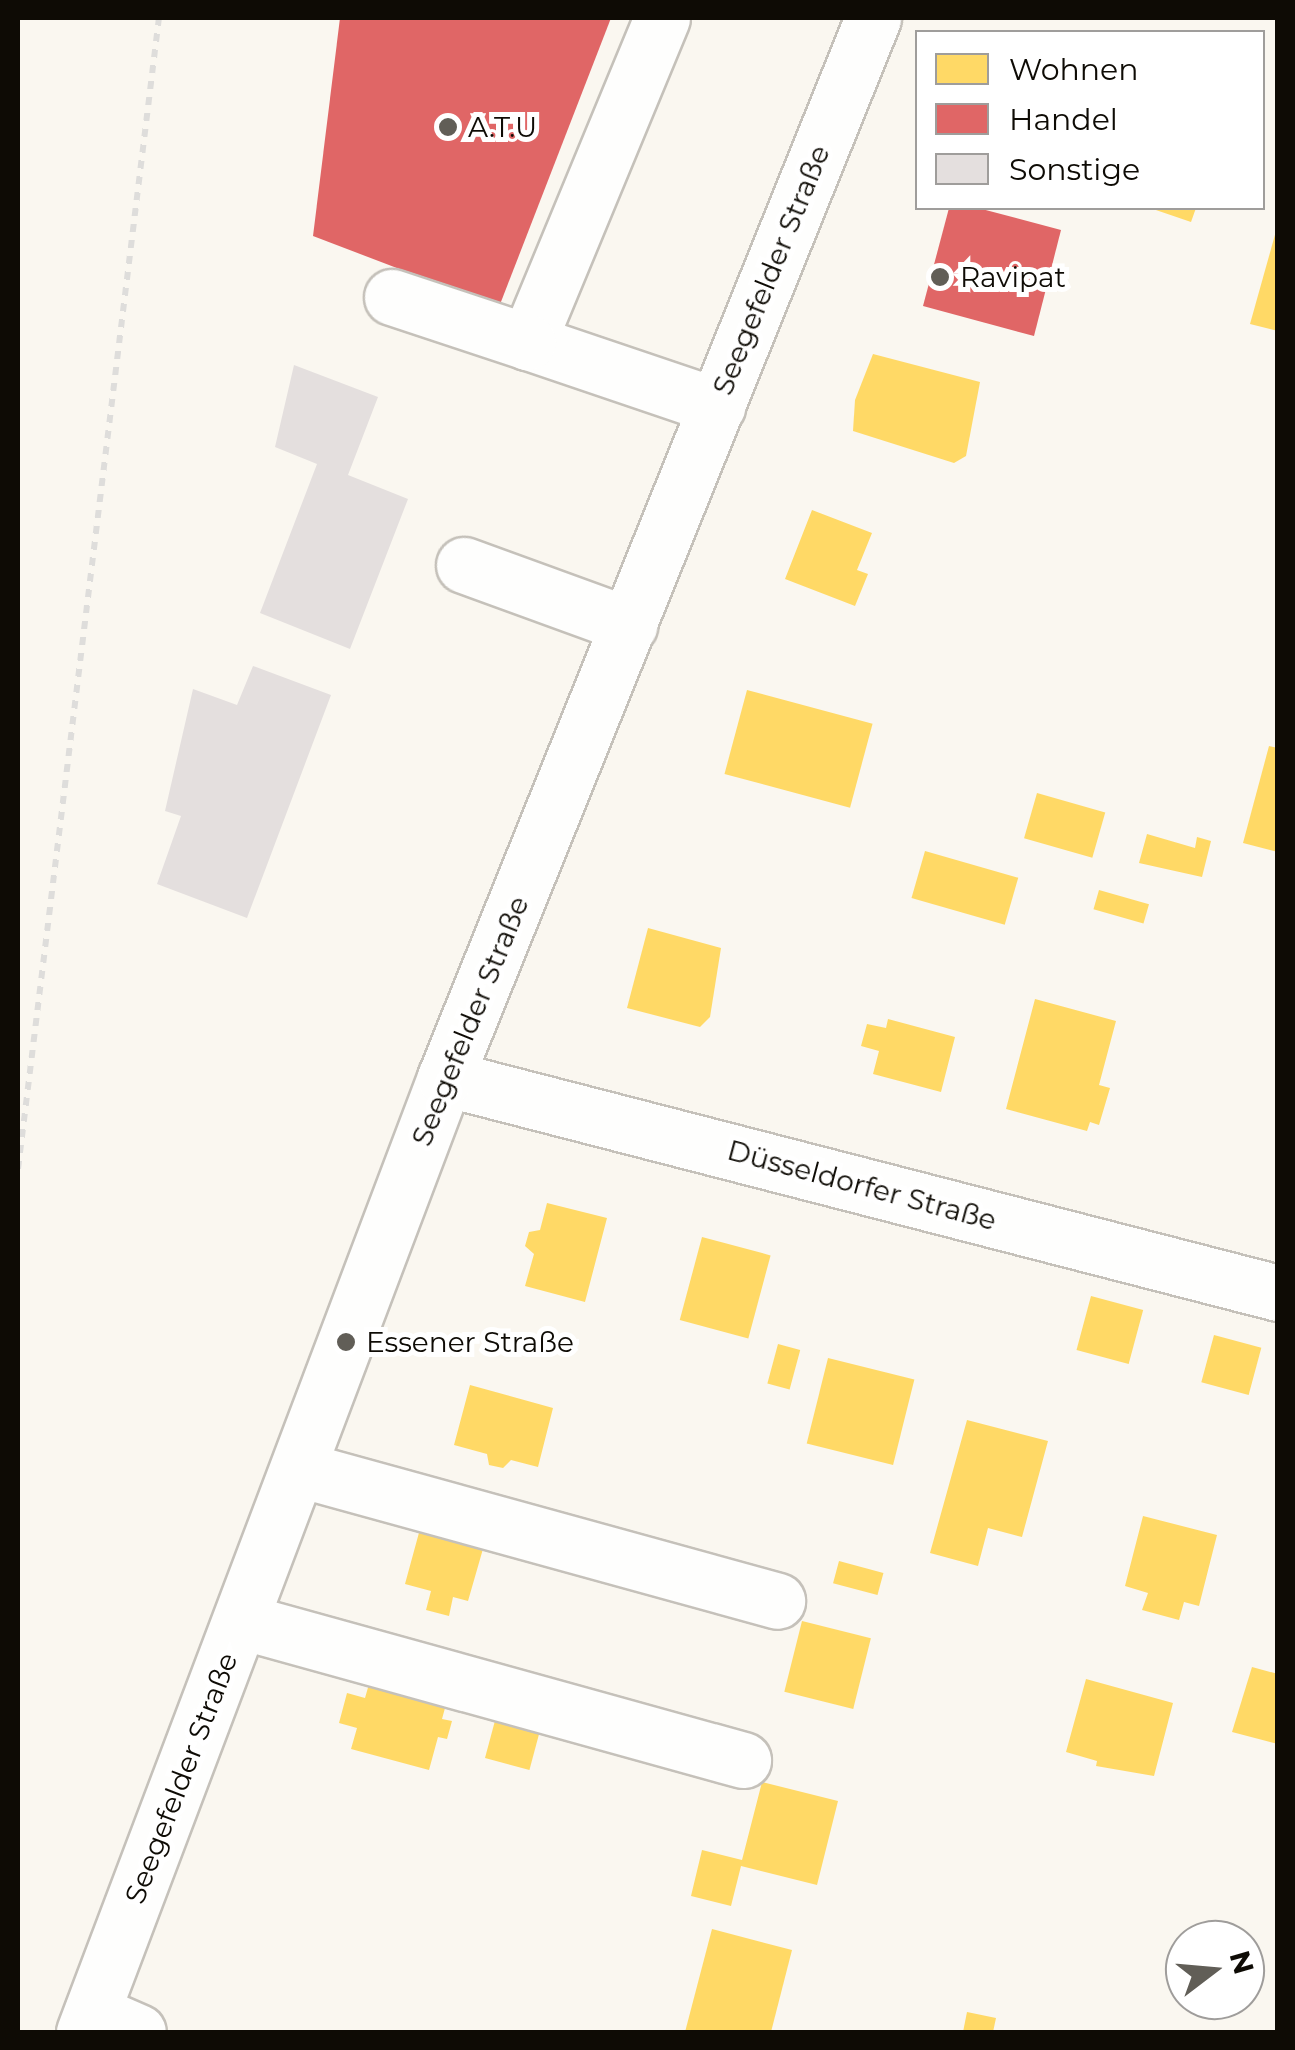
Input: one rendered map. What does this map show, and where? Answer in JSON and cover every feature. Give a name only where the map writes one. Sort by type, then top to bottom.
[{"type":"street","points":[[528,342],[662,18]]},
{"type":"street","name":"Seegefelder Straße","points":[[105,2025],[241,1622],[446,1078],[873,18]]},
{"type":"street","points":[[392,297],[716,406]]},
{"type":"street","points":[[464,566],[628,625]]},
{"type":"street","name":"Düsseldorfer Straße","points":[[446,1078],[1278,1293]]},
{"type":"street","points":[[299,1469],[777,1600]]},
{"type":"street","points":[[241,1622],[743,1760]]},
{"type":"path","points":[[18,1169],[159,18]]},
{"type":"building: Wohnen","points":[[1156,210],[1195,210],[1191,222]]},
{"type":"building: Wohnen","points":[[1278,224],[1278,331],[1250,324]]},
{"type":"building: Wohnen","points":[[873,354],[980,382],[966,456],[954,463],[853,431],[855,400]]},
{"type":"building: Wohnen","points":[[812,510],[872,533],[857,570],[868,574],[855,606],[785,579]]},
{"type":"building: Wohnen","points":[[747,690],[873,724],[850,808],[724,774]]},
{"type":"building: Wohnen","points":[[1269,746],[1278,748],[1278,852],[1243,843]]},
{"type":"building: Wohnen","points":[[1037,793],[1105,813],[1092,858],[1024,838]]},
{"type":"building: Wohnen","points":[[1147,834],[1195,848],[1197,837],[1211,841],[1202,877],[1139,863]]},
{"type":"building: Wohnen","points":[[925,851],[1018,878],[1005,925],[911,898]]},
{"type":"building: Wohnen","points":[[1099,890],[1149,904],[1143,924],[1093,909]]},
{"type":"building: Wohnen","points":[[648,928],[721,948],[710,1017],[700,1027],[627,1008]]},
{"type":"building: Wohnen","points":[[1035,999],[1116,1021],[1099,1085],[1110,1088],[1099,1125],[1090,1122],[1087,1131],[1006,1109]]},
{"type":"building: Wohnen","points":[[888,1019],[955,1037],[941,1092],[873,1074],[879,1051],[861,1046],[867,1024],[886,1028]]},
{"type":"building: Wohnen","points":[[547,1203],[607,1218],[585,1302],[525,1286],[534,1254],[525,1246],[529,1232],[540,1230]]},
{"type":"building: Wohnen","points":[[702,1237],[771,1255],[748,1338],[680,1320]]},
{"type":"building: Wohnen","points":[[1091,1296],[1143,1310],[1129,1364],[1077,1350]]},
{"type":"building: Wohnen","points":[[1214,1335],[1261,1348],[1249,1395],[1201,1382]]},
{"type":"building: Wohnen","points":[[778,1344],[800,1350],[790,1390],[767,1384]]},
{"type":"building: Wohnen","points":[[828,1358],[914,1380],[893,1465],[807,1443]]},
{"type":"building: Wohnen","points":[[470,1385],[553,1408],[538,1467],[511,1460],[503,1468],[489,1465],[487,1454],[454,1445]]},
{"type":"building: Wohnen","points":[[967,1420],[1048,1441],[1022,1537],[988,1528],[978,1566],[930,1553]]},
{"type":"building: Wohnen","points":[[1143,1516],[1217,1535],[1199,1606],[1184,1602],[1179,1620],[1142,1610],[1148,1593],[1125,1586]]},
{"type":"building: Wohnen","points":[[423,1518],[487,1535],[468,1601],[453,1597],[449,1616],[426,1610],[431,1591],[405,1584]]},
{"type":"building: Wohnen","points":[[839,1561],[883,1573],[877,1595],[833,1583]]},
{"type":"building: Wohnen","points":[[802,1621],[871,1638],[853,1709],[784,1692]]},
{"type":"building: Wohnen","points":[[1252,1667],[1278,1674],[1278,1744],[1232,1732]]},
{"type":"building: Wohnen","points":[[371,1677],[448,1697],[442,1719],[452,1721],[447,1739],[438,1737],[429,1770],[351,1749],[357,1728],[339,1723],[347,1693],[365,1698]]},
{"type":"building: Wohnen","points":[[1086,1679],[1173,1703],[1154,1776],[1096,1766],[1097,1761],[1066,1752]]},
{"type":"building: Wohnen","points":[[500,1702],[544,1714],[529,1770],[485,1758]]},
{"type":"building: Wohnen","points":[[762,1782],[838,1801],[817,1885],[741,1866],[731,1906],[691,1896],[702,1850],[742,1860]]},
{"type":"building: Wohnen","points":[[712,1929],[792,1950],[771,2032],[685,2032]]},
{"type":"building: Wohnen","points":[[967,2012],[996,2018],[993,2032],[963,2032]]},
{"type":"building: Handel","name":"A.T.U","points":[[340,18],[611,18],[499,307],[313,236]]},
{"type":"building: Handel","points":[[948,210],[986,210],[1061,230],[1034,336],[923,306]]},
{"type":"building: Sonstige","points":[[294,365],[378,397],[348,475],[408,499],[350,649],[260,613],[317,464],[275,447]]},
{"type":"building: Sonstige","points":[[253,666],[331,695],[247,918],[157,884],[181,816],[165,811],[193,689],[237,705]]},
{"type":"place","name":"A.T.U","points":[[448,127]]},
{"type":"place","name":"Ravipat","points":[[940,277]]},
{"type":"place","name":"Essener Straße","points":[[346,1342]]}]
